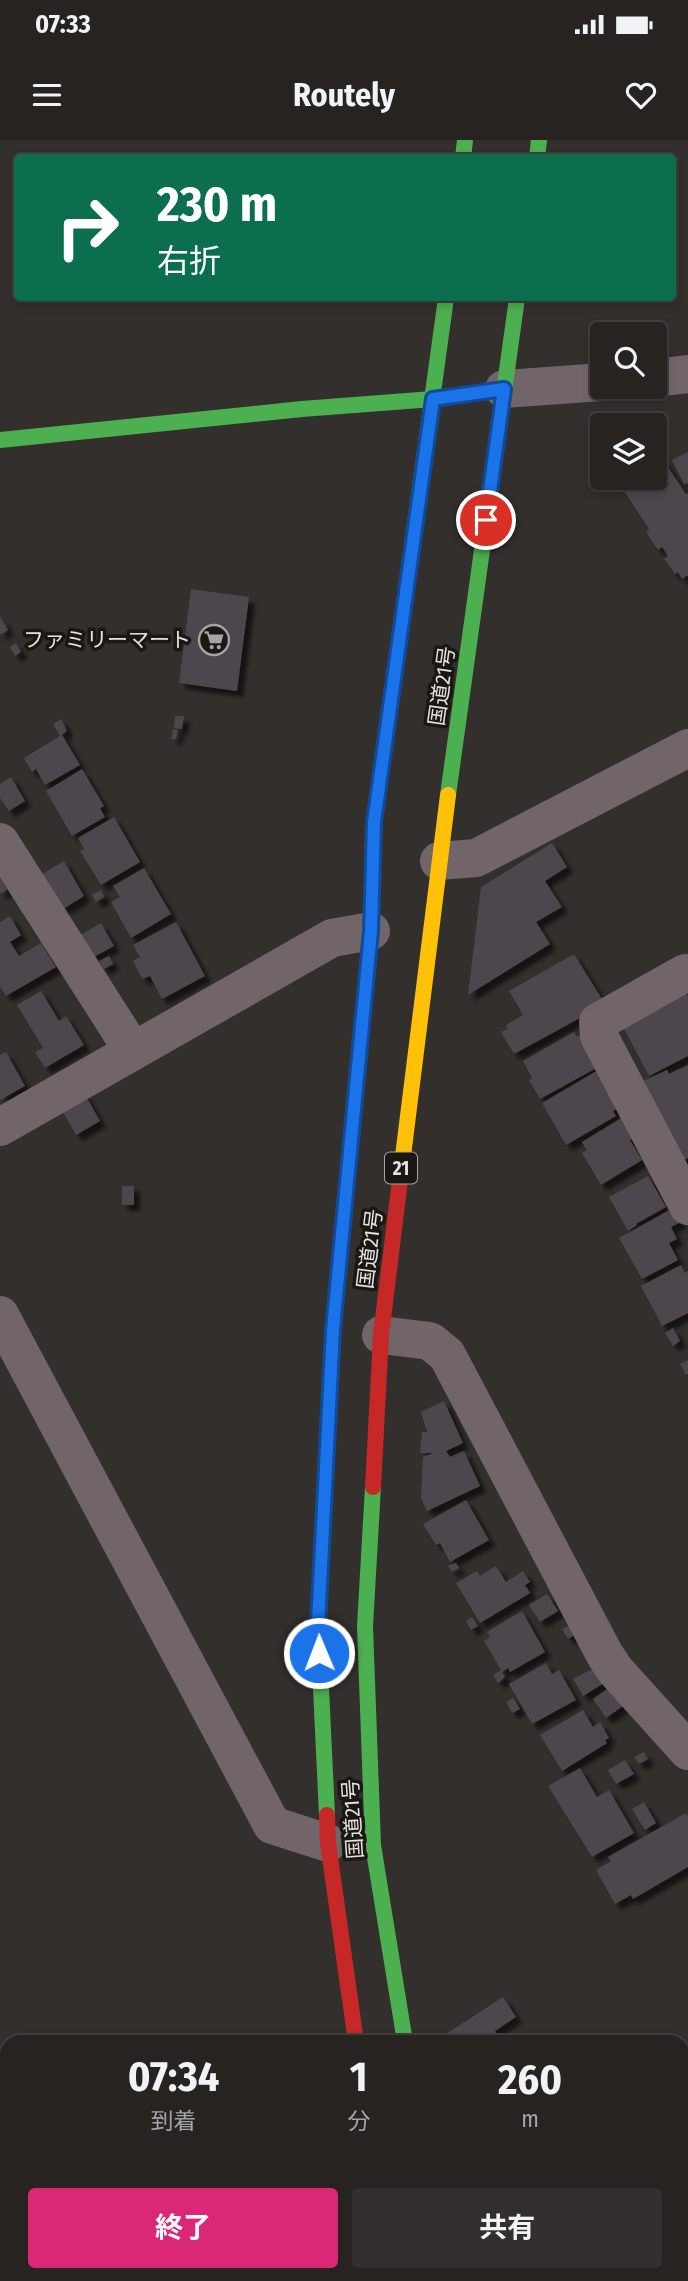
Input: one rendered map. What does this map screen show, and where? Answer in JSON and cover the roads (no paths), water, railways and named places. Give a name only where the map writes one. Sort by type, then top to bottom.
[{"type":"main road","name":"国道21号","points":[[355,2035],[328,1843],[318,1625],[333,1329],[371,931],[374,822],[446,301]]},
{"type":"main road","name":"国道21号","points":[[404,2035],[373,1845],[365,1626],[381,1335],[439,861],[517,301]]},
{"type":"main road","points":[[0,440],[302,409],[433,399],[504,389]]},
{"type":"street","points":[[667,376],[688,374]]},
{"type":"street","points":[[504,389],[590,383]]},
{"type":"street","points":[[439,861],[476,858],[688,748]]},
{"type":"street","points":[[0,842],[133,1051]]},
{"type":"street","points":[[0,1126],[332,938],[371,931]]},
{"type":"street","points":[[688,974],[685,973],[598,1022],[598,1036],[688,1206]]},
{"type":"street","points":[[0,1315],[272,1825],[328,1843]]},
{"type":"street","points":[[381,1335],[430,1341],[447,1356],[605,1655],[615,1670],[688,1751]]},
{"type":"place","name":"ファミリーマート","points":[[214,640]]}]
